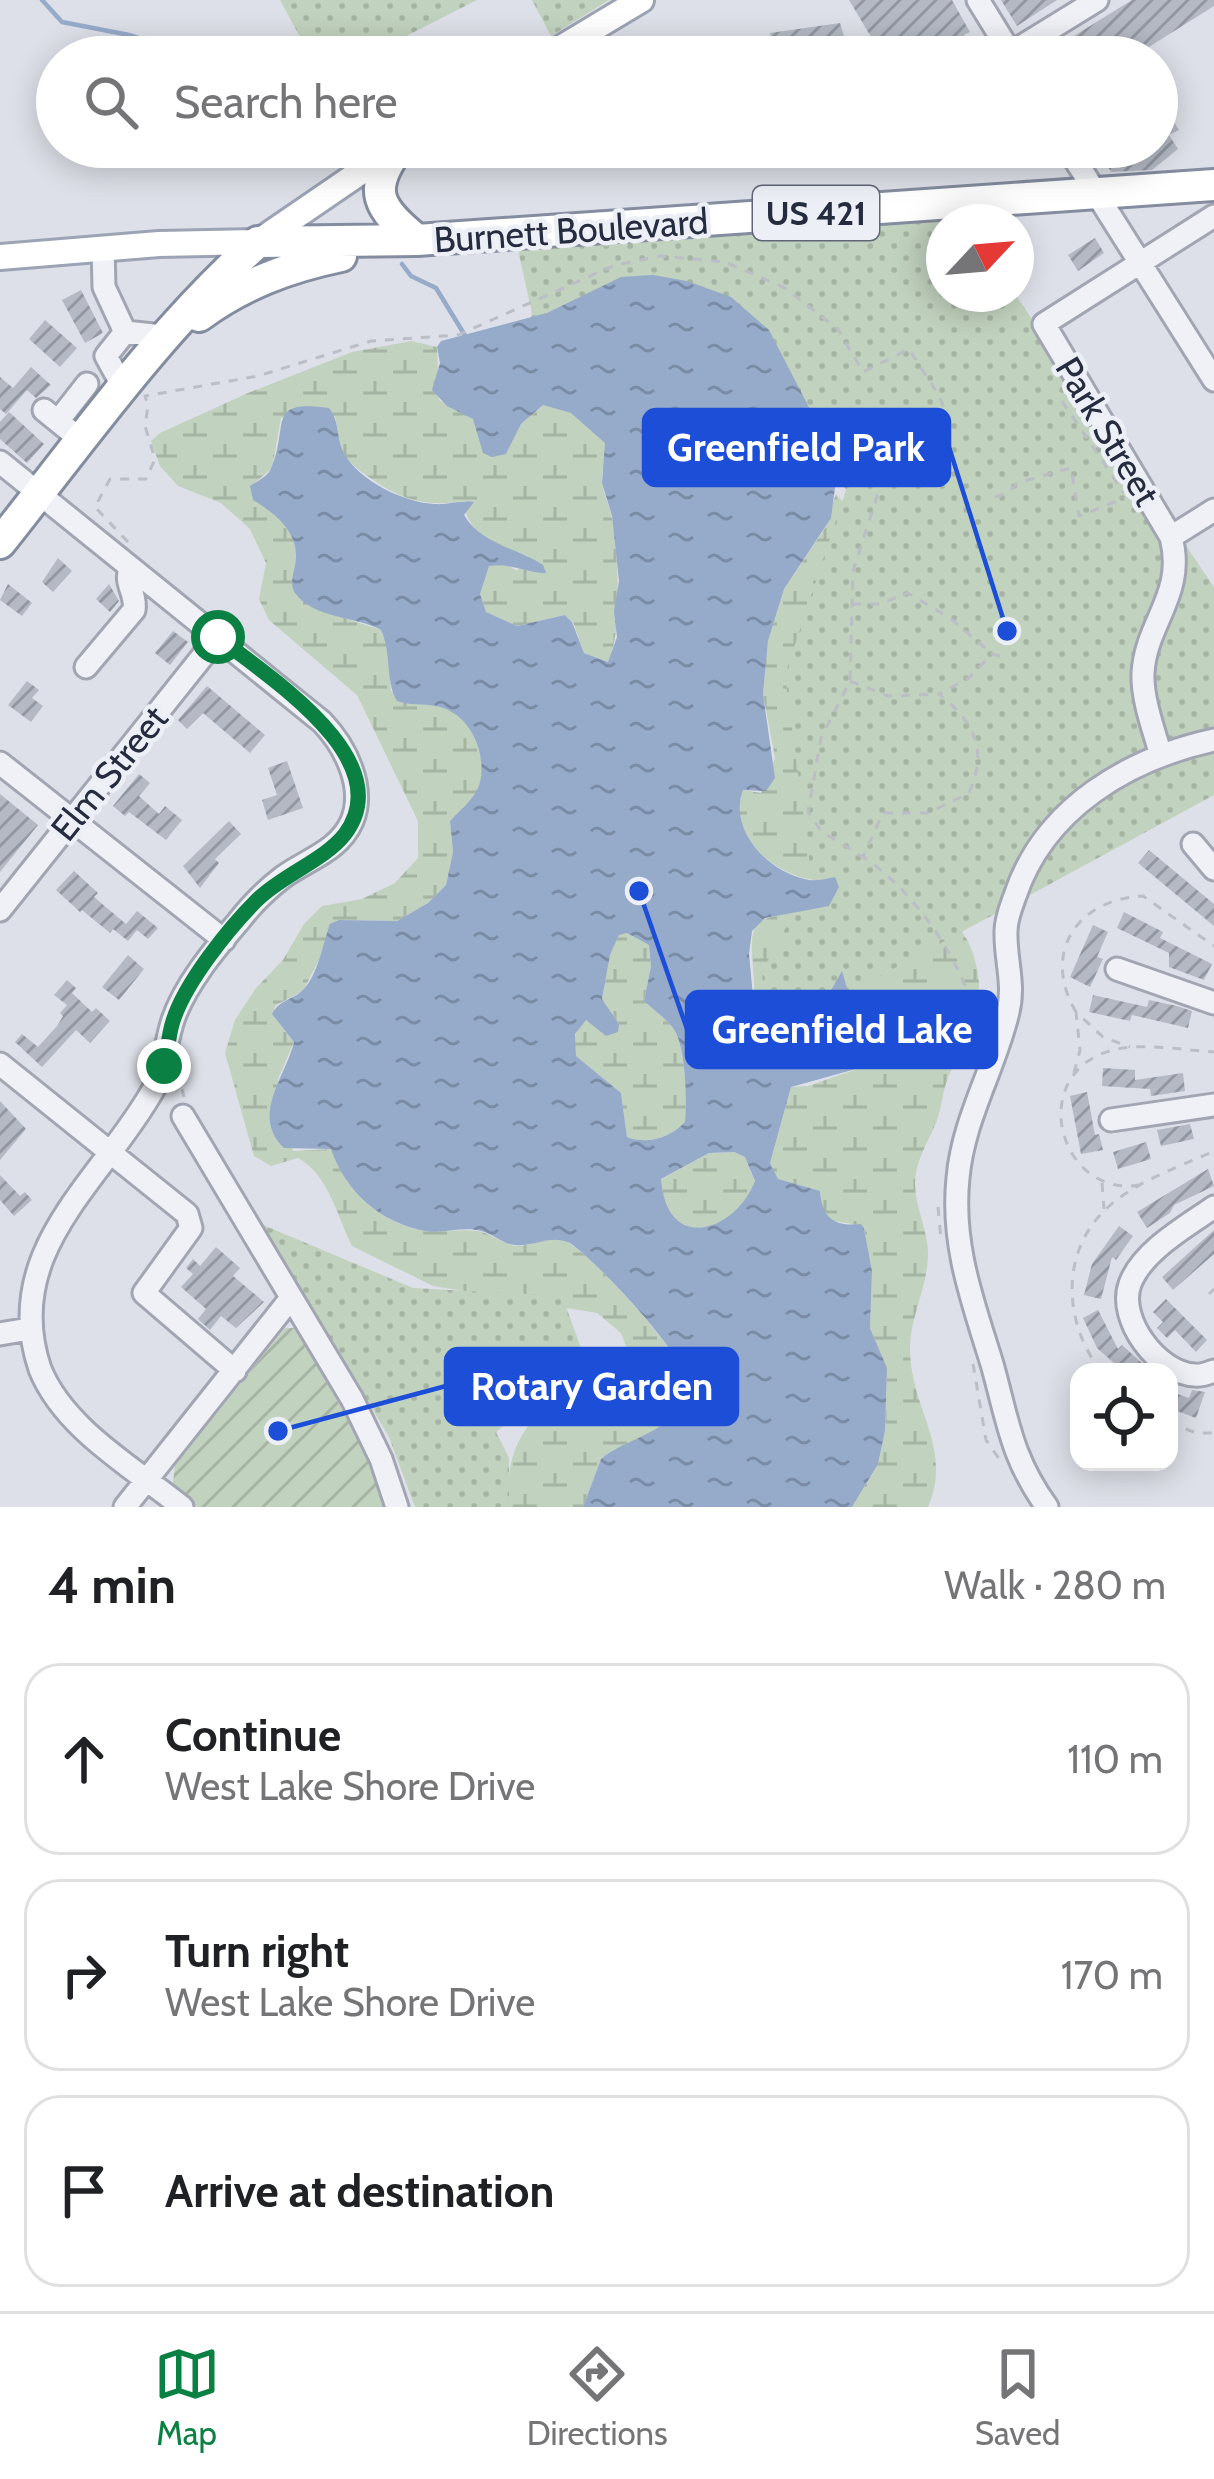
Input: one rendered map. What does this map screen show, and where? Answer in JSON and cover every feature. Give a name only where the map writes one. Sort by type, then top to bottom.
[{"type":"highway","points":[[383,168],[380,200],[392,219],[417,240]]},
{"type":"highway","name":"Burnett Boulevard","points":[[258,242],[417,240],[1214,185]]},
{"type":"highway","points":[[0,543],[40,493],[61,424],[157,343],[259,279],[304,263],[417,240]]},
{"type":"highway","points":[[157,343],[258,242]]},
{"type":"main road","points":[[581,36],[641,0]]},
{"type":"main road","points":[[258,242],[367,168]]},
{"type":"main road","name":"Burnett Boulevard","points":[[0,257],[258,242]]},
{"type":"street","points":[[978,0],[1000,36]]},
{"type":"street","points":[[1041,36],[1097,0]]},
{"type":"street","points":[[1080,168],[1212,373]]},
{"type":"street","points":[[1143,264],[1214,216]]},
{"type":"street","points":[[103,248],[104,287],[125,332],[157,343]]},
{"type":"street","name":"Park Street","points":[[1143,264],[1044,325],[1171,536]]},
{"type":"street","points":[[100,387],[106,356],[125,332]]},
{"type":"street","points":[[0,462],[331,732],[345,755],[356,792],[354,815],[338,842],[278,881],[224,940],[178,1009],[155,1086],[43,1244],[29,1292],[29,1330],[38,1366],[64,1410],[182,1507]]},
{"type":"street","points":[[1160,756],[1143,680],[1171,595],[1177,563],[1171,536],[1214,510]]},
{"type":"street","points":[[86,667],[134,610],[126,579],[130,568]]},
{"type":"street","name":"Elm Street","points":[[0,910],[218,637]]},
{"type":"street","points":[[1047,1507],[1012,1448],[993,1368],[966,1288],[956,1229],[958,1175],[979,1090],[1009,1011],[1012,967],[1006,931],[1018,885],[1068,812],[1108,781],[1160,756],[1214,740]]},
{"type":"street","points":[[1160,756],[1214,751]]},
{"type":"street","points":[[0,764],[224,940]]},
{"type":"street","points":[[1193,844],[1214,869]]},
{"type":"street","points":[[1117,969],[1214,1003]]},
{"type":"street","points":[[0,1064],[187,1214],[191,1228],[144,1293],[235,1371]]},
{"type":"street","points":[[1111,1120],[1214,1105]]},
{"type":"street","points":[[183,1117],[360,1414],[397,1507]]},
{"type":"street","points":[[1214,1207],[1157,1249],[1135,1274],[1128,1292],[1129,1315],[1151,1351],[1196,1376],[1214,1371]]},
{"type":"street","points":[[125,1507],[291,1298]]},
{"type":"street","points":[[0,1334],[29,1330]]},
{"type":"path","points":[[161,394],[258,376],[371,341],[458,335],[615,265],[662,256],[725,262],[784,288],[838,329],[862,372],[908,349],[948,414],[951,430],[936,472],[881,484],[853,572],[850,680],[821,738],[808,812],[821,831],[883,870],[926,918],[961,974],[982,1041]]},
{"type":"path","points":[[995,497],[1008,493],[1017,483],[1071,468],[1079,516],[1126,498],[1062,401]]},
{"type":"path","points":[[849,611],[852,602],[880,604],[908,593],[950,618],[992,654],[1008,658]]},
{"type":"path","points":[[850,680],[888,695],[939,694],[970,677],[992,654]]},
{"type":"path","points":[[862,857],[883,813],[928,813],[969,793],[980,766],[977,741],[957,708],[939,694]]},
{"type":"path","points":[[1139,1185],[1102,1181],[1072,1156],[1059,1124],[1059,1106],[1080,1050],[1076,1012],[1062,980],[1067,941],[1088,912],[1106,902],[1143,896],[1214,946]]},
{"type":"path","points":[[1076,1012],[1102,1036],[1132,1048]]},
{"type":"path","points":[[1073,1077],[1105,1052],[1132,1048],[1214,1052]]},
{"type":"path","points":[[1096,1363],[1078,1336],[1071,1312],[1078,1256],[1104,1210],[1139,1185],[1214,1151]]},
{"type":"path","points":[[1102,1181],[1104,1210]]},
{"type":"path","points":[[1209,1294],[1214,1289]]},
{"type":"path","points":[[1178,1426],[1214,1433]]},
{"type":"green space","points":[[280,0],[477,0],[406,36],[300,36]]},
{"type":"green space","points":[[532,0],[609,0],[551,36]]},
{"type":"green space","points":[[942,195],[949,204],[926,204],[926,312],[1027,312],[1214,587],[1214,795],[766,1038],[762,971],[812,880],[785,675],[846,490],[791,388],[517,360],[532,313],[511,218]]},
{"type":"green space","points":[[411,341],[437,347],[439,400],[473,419],[506,454],[521,424],[543,405],[571,413],[606,443],[602,481],[612,519],[618,592],[613,649],[608,662],[584,653],[573,622],[565,615],[517,626],[486,612],[480,594],[489,565],[504,563],[517,571],[528,556],[477,530],[465,501],[416,501],[365,474],[344,454],[335,416],[281,418],[272,468],[251,486],[253,500],[291,534],[296,556],[293,590],[317,609],[381,630],[388,645],[391,691],[409,701],[451,711],[467,724],[477,743],[482,775],[478,790],[450,821],[453,852],[446,885],[428,903],[397,921],[339,920],[303,991],[276,1005],[272,1014],[294,1042],[278,1079],[293,1151],[332,1149],[346,1180],[382,1215],[431,1231],[481,1232],[513,1245],[563,1240],[610,1279],[666,1345],[684,1375],[678,1406],[661,1426],[601,1459],[583,1507],[509,1507],[511,1464],[527,1428],[548,1406],[592,1420],[615,1403],[626,1382],[630,1357],[621,1333],[597,1313],[433,1286],[352,1246],[325,1185],[309,1165],[298,1158],[271,1166],[254,1156],[225,1053],[235,1020],[283,960],[304,924],[322,906],[362,899],[395,883],[418,858],[418,821],[357,695],[269,620],[259,599],[266,563],[250,529],[221,503],[178,486],[160,466],[151,441],[248,393],[352,352]]},
{"type":"green space","points":[[836,494],[847,507],[956,925],[971,949],[979,979],[979,1011],[972,1039],[950,1073],[916,1175],[928,1256],[910,1346],[936,1465],[928,1507],[852,1507],[878,1464],[885,1431],[887,1369],[870,1328],[872,1271],[864,1228],[828,1218],[820,1191],[777,1180],[770,1163],[791,1087],[863,1067],[862,1041],[846,979],[809,1013],[806,1029],[796,1038],[746,1030],[754,986],[753,933],[764,920],[811,910],[817,880],[786,871],[758,851],[742,822],[740,806],[743,790],[761,793],[775,758],[763,694],[768,641],[784,589],[825,528]]},
{"type":"green space","points":[[627,933],[649,945],[651,966],[644,1001],[673,1028],[685,1073],[685,1122],[650,1140],[627,1137],[621,1093],[576,1056],[576,1035],[582,1023],[619,1024],[602,999],[610,955],[619,935]]},
{"type":"green space","points":[[734,1152],[745,1157],[755,1182],[746,1199],[719,1223],[703,1228],[676,1219],[660,1180],[709,1153]]},
{"type":"green space","points":[[263,1225],[413,1288],[562,1296],[584,1356],[496,1432],[509,1458],[509,1507],[415,1507],[389,1437]]},
{"type":"green space","points":[[285,1328],[295,1328],[333,1393],[367,1460],[384,1507],[197,1507],[173,1483],[175,1465]]},
{"type":"water","points":[[653,275],[687,281],[731,297],[769,330],[815,419],[836,480],[831,518],[784,589],[768,641],[763,694],[775,778],[766,791],[743,790],[740,805],[746,833],[765,858],[805,879],[835,877],[839,887],[829,906],[765,918],[752,931],[753,996],[746,1026],[768,1037],[796,1038],[806,1029],[811,1002],[830,992],[842,971],[862,1041],[863,1067],[791,1087],[770,1163],[778,1179],[820,1191],[831,1219],[864,1228],[872,1271],[870,1328],[887,1368],[885,1431],[878,1464],[852,1507],[583,1507],[601,1459],[665,1422],[682,1398],[681,1367],[654,1329],[570,1243],[515,1245],[486,1232],[408,1227],[366,1203],[346,1179],[331,1149],[284,1148],[270,1123],[273,1096],[294,1042],[272,1014],[308,984],[330,924],[397,921],[428,903],[446,885],[453,852],[450,821],[475,793],[481,758],[473,735],[458,716],[436,706],[397,701],[381,630],[313,608],[295,593],[293,538],[276,516],[253,500],[250,486],[271,469],[288,411],[329,408],[344,453],[360,473],[397,495],[423,503],[474,502],[464,515],[471,525],[543,565],[546,573],[489,566],[480,594],[486,612],[517,626],[565,615],[584,653],[608,662],[617,637],[614,611],[619,581],[612,516],[602,483],[605,443],[571,413],[543,405],[521,424],[506,454],[492,457],[483,453],[473,419],[447,406],[432,390],[441,341],[547,313],[621,277]],"holes":[[[627,933],[649,945],[651,966],[644,1001],[673,1028],[685,1073],[685,1122],[650,1140],[627,1137],[621,1093],[576,1056],[575,1034],[586,1020],[606,1036],[618,1032],[619,1024],[602,999],[610,955],[619,935]],[[734,1152],[745,1157],[755,1181],[746,1198],[733,1212],[703,1227],[688,1226],[676,1218],[666,1203],[661,1179],[709,1153]]]},
{"type":"building","points":[[849,0],[952,0],[970,32],[965,36],[870,36]]},
{"type":"building","points":[[1001,0],[1057,0],[1017,26]]},
{"type":"building","points":[[1132,0],[1214,0],[1214,6],[1166,36],[1074,36]]},
{"type":"building","points":[[840,23],[844,36],[770,36]]},
{"type":"building","points":[[1109,168],[1154,168],[1152,170],[1111,172]]},
{"type":"building","points":[[1095,238],[1104,253],[1078,271],[1068,255]]},
{"type":"building","points":[[81,290],[103,333],[85,343],[62,300]]},
{"type":"building","points":[[45,320],[77,348],[60,367],[29,339]]},
{"type":"building","points":[[31,367],[51,385],[36,398],[27,390],[6,414],[0,409],[0,377],[13,388]]},
{"type":"building","points":[[9,412],[44,444],[27,463],[0,439],[0,422]]},
{"type":"building","points":[[58,558],[72,571],[53,592],[42,582]]},
{"type":"building","points":[[8,584],[32,603],[22,616],[0,600]]},
{"type":"building","points":[[109,584],[119,601],[110,612],[96,599]]},
{"type":"building","points":[[173,631],[188,642],[170,665],[155,653]]},
{"type":"building","points":[[27,681],[39,690],[32,698],[43,706],[31,722],[8,705]]},
{"type":"building","points":[[207,686],[265,735],[250,753],[203,713],[187,729],[178,720]]},
{"type":"building","points":[[287,761],[303,808],[268,820],[262,800],[277,795],[268,768]]},
{"type":"building","points":[[139,774],[150,783],[139,796],[159,814],[165,806],[182,820],[166,840],[113,806]]},
{"type":"building","points":[[0,794],[38,825],[0,872]]},
{"type":"building","points":[[229,821],[241,834],[215,859],[219,863],[200,888],[183,866]]},
{"type":"building","points":[[1149,850],[1214,904],[1214,926],[1138,863]]},
{"type":"building","points":[[74,871],[98,893],[94,897],[126,924],[137,911],[158,928],[148,939],[137,930],[128,941],[113,929],[110,933],[56,890]]},
{"type":"building","points":[[1124,912],[1163,932],[1160,938],[1212,964],[1204,980],[1169,967],[1169,953],[1117,928]]},
{"type":"building","points":[[1093,925],[1108,932],[1097,957],[1103,959],[1090,987],[1070,977]]},
{"type":"building","points":[[128,955],[144,969],[119,1000],[102,987]]},
{"type":"building","points":[[67,980],[76,988],[72,993],[110,1021],[90,1043],[76,1030],[42,1067],[15,1042],[22,1034],[38,1047],[57,1026],[67,1005],[54,995]]},
{"type":"building","points":[[1093,995],[1147,1007],[1149,1000],[1192,1011],[1188,1028],[1132,1015],[1130,1021],[1089,1012]]},
{"type":"building","points":[[1103,1068],[1135,1070],[1135,1080],[1183,1073],[1185,1091],[1151,1096],[1150,1089],[1102,1086]]},
{"type":"building","points":[[1087,1092],[1095,1135],[1099,1134],[1103,1150],[1081,1154],[1070,1096]]},
{"type":"building","points":[[0,1101],[26,1129],[0,1160]]},
{"type":"building","points":[[1190,1124],[1194,1139],[1161,1146],[1157,1130]]},
{"type":"building","points":[[1146,1142],[1151,1159],[1118,1169],[1113,1152]]},
{"type":"building","points":[[1208,1169],[1214,1186],[1174,1205],[1147,1228],[1137,1212]]},
{"type":"building","points":[[0,1175],[20,1196],[25,1192],[32,1200],[14,1216],[0,1200]]},
{"type":"building","points":[[1119,1226],[1133,1236],[1116,1260],[1112,1257],[1101,1299],[1084,1295],[1092,1264]]},
{"type":"building","points":[[1214,1230],[1214,1254],[1173,1290],[1162,1277]]},
{"type":"building","points":[[216,1247],[240,1268],[233,1276],[264,1302],[236,1328],[221,1316],[210,1330],[198,1319],[206,1309],[181,1287],[193,1274],[186,1268],[193,1259],[200,1266]]},
{"type":"building","points":[[1166,1299],[1207,1340],[1196,1352],[1175,1330],[1167,1338],[1157,1328],[1163,1322],[1153,1312]]},
{"type":"building","points":[[1098,1310],[1118,1349],[1122,1345],[1142,1363],[1114,1363],[1097,1348],[1083,1318]]},
{"type":"building","points":[[1192,1390],[1205,1392],[1196,1418],[1178,1411],[1178,1394],[1189,1398]]},
{"type":"waterway","points":[[42,0],[62,22],[132,36]]},
{"type":"waterway","points":[[402,264],[411,276],[436,288],[469,342]]},
{"type":"place","name":"Greenfield Park","points":[[1007,631]]},
{"type":"place","name":"Greenfield Lake","points":[[639,891]]},
{"type":"place","name":"Rotary Garden","points":[[278,1431]]},
{"type":"route","points":[[164,1066],[170,1031],[184,996],[224,940],[278,881],[338,842],[356,804],[350,767],[331,732],[218,637]]}]
